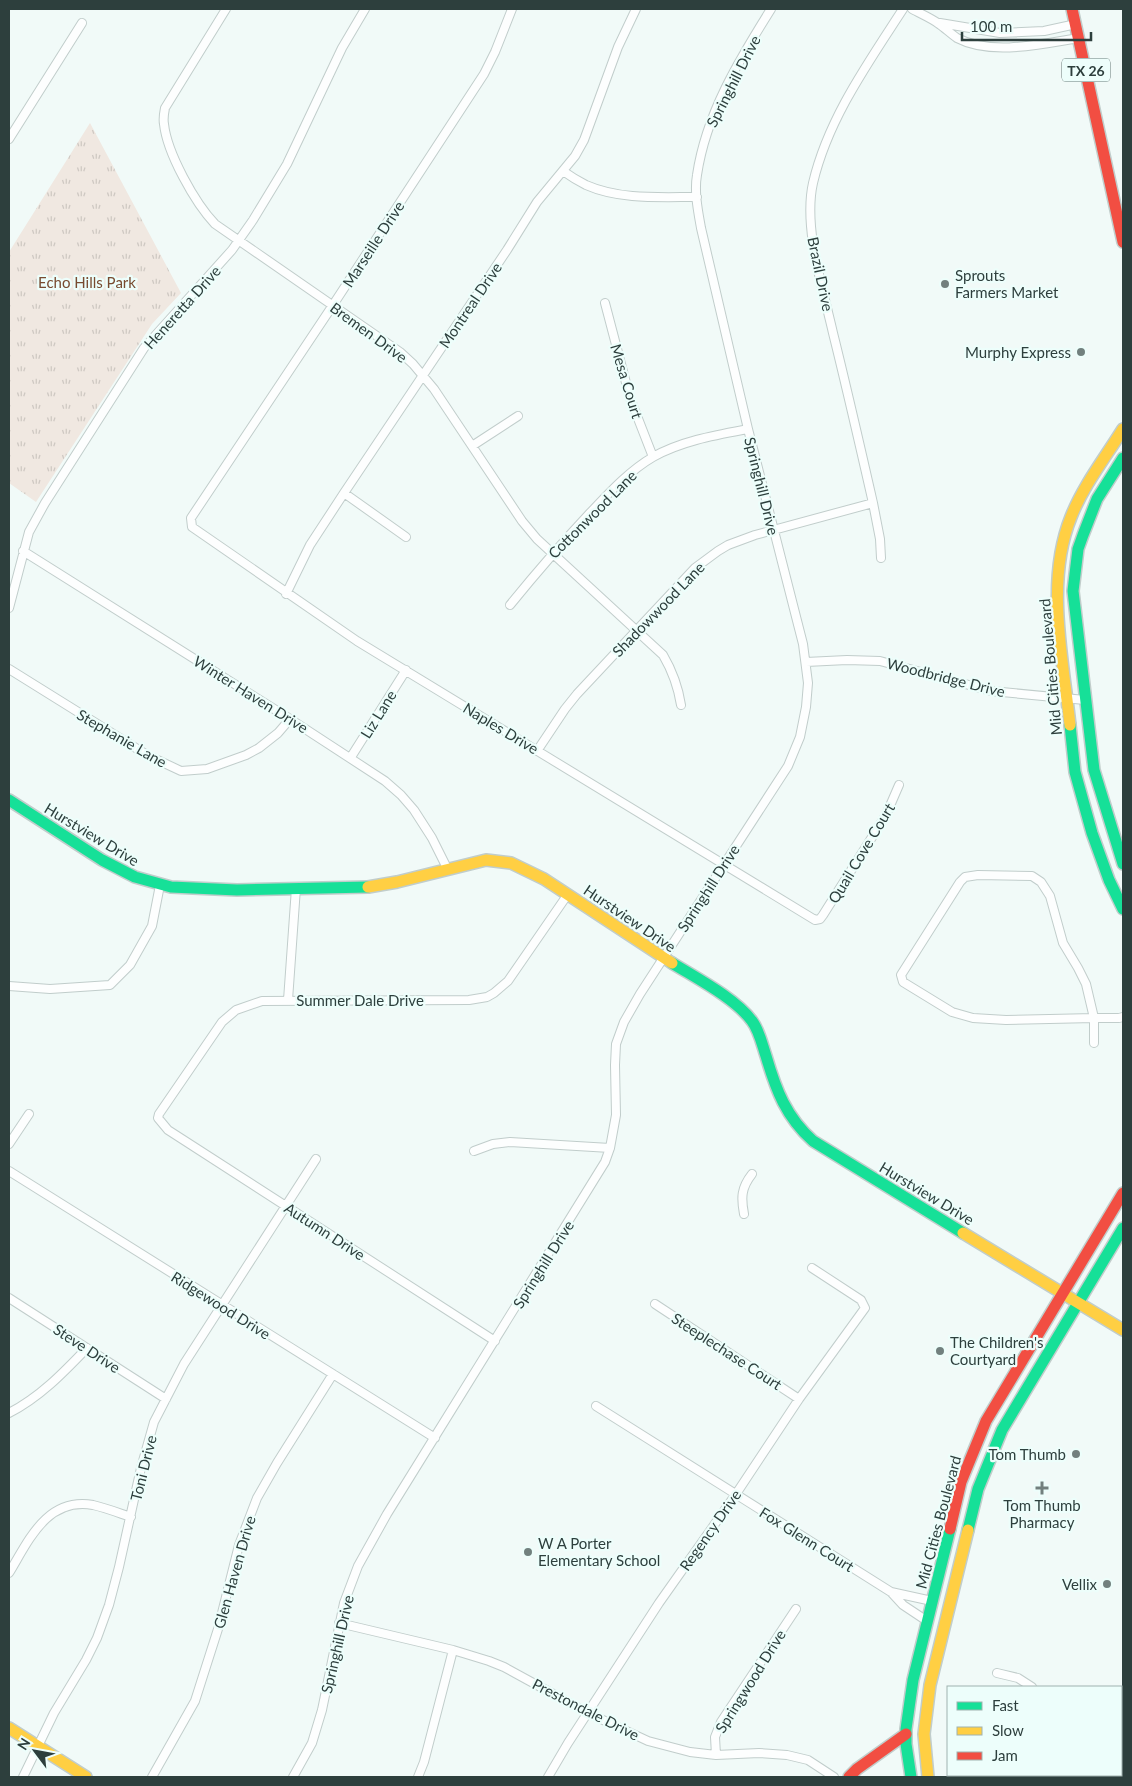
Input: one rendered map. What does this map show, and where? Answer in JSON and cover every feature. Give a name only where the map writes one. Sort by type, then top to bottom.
[{"type":"main road","name":"TX 26","points":[[1072,9],[1123,242]]},
{"type":"main road","name":"Mid Cities Boulevard","points":[[1123,429],[1081,495],[1070,520],[1060,559],[1057,607],[1076,772],[1092,833],[1123,909]]},
{"type":"main road","name":"Mid Cities Boulevard","points":[[1123,458],[1097,499],[1079,547],[1073,591],[1094,770],[1123,864]]},
{"type":"main road","name":"Hurstview Drive","points":[[9,800],[102,860],[135,877],[171,887],[238,890],[367,887],[448,870],[474,862],[499,860],[525,868],[568,894],[740,1008],[753,1022],[782,1102],[791,1118],[807,1135],[828,1150],[1123,1330]]},
{"type":"main road","name":"Mid Cities Boulevard","points":[[910,1777],[906,1734],[913,1680],[961,1482],[986,1421],[1004,1388],[1123,1193]]},
{"type":"main road","name":"Mid Cities Boulevard","points":[[928,1777],[924,1734],[930,1686],[978,1489],[1002,1430],[1123,1228]]},
{"type":"main road","points":[[972,1453],[989,1461]]},
{"type":"main road","points":[[9,1728],[86,1777]]},
{"type":"main road","points":[[849,1777],[857,1769],[906,1734],[911,1737],[918,1749],[922,1777]]},
{"type":"street","name":"Bremen Drive","points":[[226,9],[165,108],[163,123],[168,145],[200,205],[215,224],[400,352],[434,389],[522,521],[537,539],[663,655],[672,670],[678,686],[681,705]]},
{"type":"street","name":"Heneretta Drive","points":[[9,608],[29,532],[44,503],[144,348],[239,241],[287,164],[342,48],[365,9]]},
{"type":"street","name":"Marseille Drive","points":[[190,523],[191,518],[333,306],[484,74],[512,9]]},
{"type":"street","name":"Montreal Drive","points":[[286,594],[310,545],[344,493],[507,250],[537,202],[575,156],[584,140],[618,47],[636,9]]},
{"type":"street","name":"Springhill Drive","points":[[293,1777],[312,1743],[322,1710],[344,1603],[358,1566],[387,1514],[596,1177],[610,1148],[616,1115],[614,1065],[616,1044],[624,1022],[662,958],[775,787],[794,753],[804,722],[806,662],[797,616],[748,429],[701,228],[697,197],[697,176],[708,126],[728,83],[771,9]]},
{"type":"street","name":"Brazil Drive","points":[[881,558],[880,539],[873,503],[822,283],[812,232],[810,202],[813,183],[831,131],[859,76],[903,9]]},
{"type":"street","points":[[912,9],[938,23],[957,38],[975,44],[1003,48],[1079,38]]},
{"type":"street","points":[[9,139],[82,23]]},
{"type":"street","points":[[938,23],[1000,33],[1044,31],[1076,24]]},
{"type":"street","points":[[563,171],[585,185],[602,191],[630,196],[697,197]]},
{"type":"street","name":"Mesa Court","points":[[605,303],[630,398],[653,457]]},
{"type":"street","points":[[472,446],[518,416]]},
{"type":"street","name":"Cottonwood Lane","points":[[510,605],[552,554],[608,494],[642,465],[653,457],[691,442],[748,429]]},
{"type":"street","points":[[344,493],[406,537]]},
{"type":"street","name":"Shadowwood Lane","points":[[537,751],[577,694],[695,568],[718,550],[774,530],[873,503]]},
{"type":"street","name":"Naples Drive","points":[[190,523],[197,532],[357,641],[812,919],[820,919]]},
{"type":"street","name":"Winter Haven Drive","points":[[23,551],[385,781],[414,810],[432,838],[448,870]]},
{"type":"street","name":"Woodbridge Drive","points":[[806,662],[880,661],[992,691],[1085,700]]},
{"type":"street","name":"Stephanie Lane","points":[[9,669],[147,755],[181,771],[207,769],[246,755],[259,748],[278,733],[290,719]]},
{"type":"street","name":"Liz Lane","points":[[350,757],[406,670]]},
{"type":"street","name":"Quail Cove Court","points":[[820,919],[886,815],[899,785]]},
{"type":"street","points":[[1094,1043],[1094,1018],[1086,984],[1063,944],[1050,896],[1041,882],[1032,876],[978,875],[965,877],[902,975],[903,982],[907,986],[952,1012],[972,1018],[1006,1020],[1094,1018],[1122,1019]]},
{"type":"street","points":[[9,986],[50,989],[110,985],[130,965],[152,926],[160,885]]},
{"type":"street","points":[[288,1000],[296,888]]},
{"type":"street","name":"Summer Dale Drive","points":[[158,1118],[171,1095],[228,1015],[236,1010],[262,1001],[387,1002],[469,1000],[487,997],[494,994],[508,982],[568,894]]},
{"type":"street","points":[[9,1144],[29,1114]]},
{"type":"street","name":"Autumn Drive","points":[[158,1118],[168,1130],[495,1341]]},
{"type":"street","points":[[474,1151],[493,1144],[510,1142],[610,1148]]},
{"type":"street","name":"Toni Drive","points":[[22,1777],[54,1713],[97,1638],[109,1605],[141,1468],[154,1422],[184,1364],[316,1159]]},
{"type":"street","name":"Ridgewood Drive","points":[[9,1171],[435,1438]]},
{"type":"street","points":[[744,1214],[741,1196],[752,1174]]},
{"type":"street","name":"Regency Drive","points":[[548,1777],[660,1603],[799,1399],[865,1308],[865,1304],[861,1300],[812,1268]]},
{"type":"street","name":"Steve Drive","points":[[9,1298],[166,1399]]},
{"type":"street","name":"Steeplechase Court","points":[[655,1304],[799,1399]]},
{"type":"street","points":[[9,1412],[35,1398],[87,1348]]},
{"type":"street","name":"Glen Haven Drive","points":[[152,1777],[195,1701],[218,1629],[239,1545],[250,1515],[277,1463],[333,1374]]},
{"type":"street","name":"Fox Glenn Court","points":[[596,1406],[891,1592],[903,1605],[927,1621]]},
{"type":"street","points":[[9,1573],[35,1531],[52,1513],[76,1504],[93,1505],[131,1516]]},
{"type":"street","name":"Fox Glenn Court","points":[[891,1592],[932,1600]]},
{"type":"street","name":"Springwood Drive","points":[[716,1755],[714,1737],[721,1722],[796,1609]]},
{"type":"street","name":"Prestondale Drive","points":[[339,1623],[453,1650],[489,1661],[504,1667],[588,1713],[648,1741],[690,1752],[716,1755],[760,1753],[787,1755],[808,1760],[834,1777]]},
{"type":"street","points":[[418,1777],[424,1762],[453,1650]]},
{"type":"street","points":[[997,1673],[1018,1678],[1030,1686]]},
{"type":"green space","name":"Echo Hills Park","points":[[90,123],[181,293],[152,324],[36,502],[9,483],[9,252]]},
{"type":"traffic: fast","points":[[1123,458],[1097,499],[1083,535],[1078,549],[1073,591],[1094,770],[1123,864]]},
{"type":"traffic: fast","points":[[1070,725],[1075,772],[1092,833],[1109,880],[1123,909]]},
{"type":"traffic: fast","points":[[9,800],[102,860],[135,877],[171,887],[237,890],[368,887]]},
{"type":"traffic: fast","points":[[672,963],[726,996],[752,1021],[783,1102],[789,1113],[813,1141],[963,1233]]},
{"type":"traffic: fast","points":[[968,1530],[978,1489],[1002,1430],[1123,1228]]},
{"type":"traffic: fast","points":[[911,1777],[906,1744],[906,1729],[913,1680],[950,1529]]},
{"type":"traffic: slow","points":[[1070,725],[1060,647],[1057,594],[1063,542],[1071,517],[1082,494],[1123,429]]},
{"type":"traffic: slow","points":[[368,887],[397,882],[486,860],[511,863],[544,879],[672,963]]},
{"type":"traffic: slow","points":[[963,1233],[1123,1330]]},
{"type":"traffic: slow","points":[[928,1777],[924,1734],[930,1685],[968,1530]]},
{"type":"traffic: slow","points":[[9,1728],[86,1777]]},
{"type":"traffic: jam","points":[[1072,9],[1123,242]]},
{"type":"traffic: jam","points":[[950,1529],[961,1482],[986,1421],[1123,1193]]},
{"type":"traffic: jam","points":[[849,1777],[857,1769],[906,1734]]},
{"type":"place","name":"Sprouts Farmers Market","points":[[945,284]]},
{"type":"place","name":"Murphy Express","points":[[1081,352]]},
{"type":"place","name":"The Children's Courtyard","points":[[940,1351]]},
{"type":"place","name":"Tom Thumb","points":[[1076,1454]]},
{"type":"place","name":"Tom Thumb Pharmacy","points":[[1042,1488]]},
{"type":"place","name":"W A Porter Elementary School","points":[[528,1552]]},
{"type":"place","name":"Vellix","points":[[1107,1584]]}]
